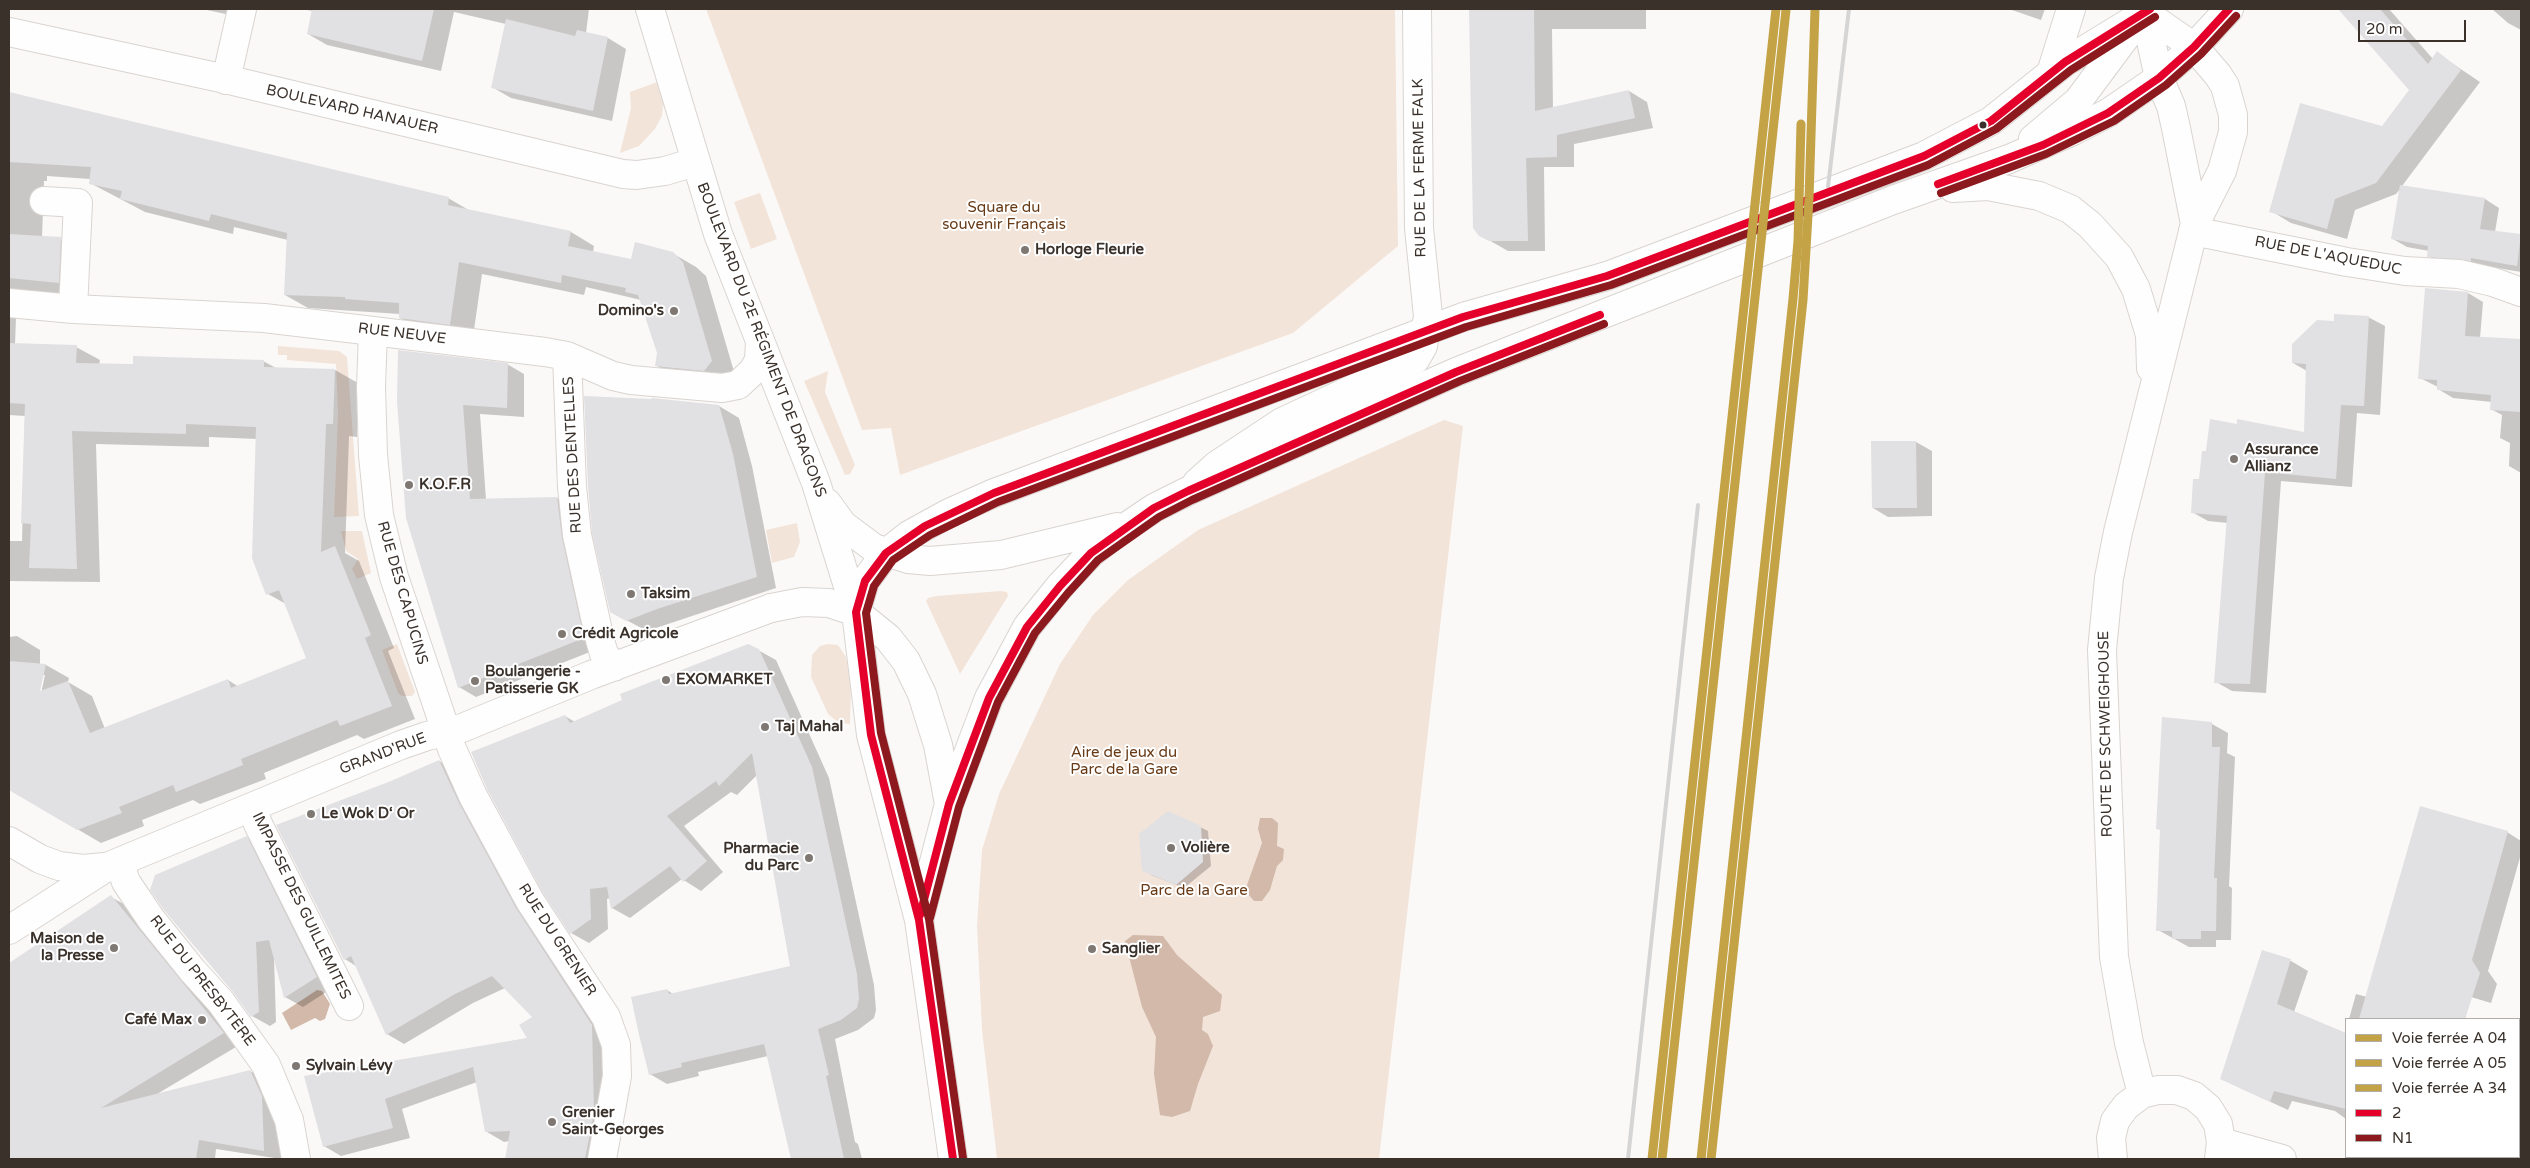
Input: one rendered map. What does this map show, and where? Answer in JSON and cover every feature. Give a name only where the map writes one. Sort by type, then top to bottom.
[{"type":"main road","points":[[226,80],[242,9]]},
{"type":"main road","name":"BOULEVARD DU 2E RÉGIMENT DE DRAGONS","points":[[650,9],[718,234],[816,483],[856,612]]},
{"type":"main road","name":"RUE DE LA FERME FALK","points":[[1188,491],[1217,465],[1282,422],[1414,360],[1422,346],[1427,330],[1428,316],[1419,228],[1417,9]]},
{"type":"main road","points":[[2051,73],[2071,9]]},
{"type":"main road","points":[[919,920],[949,804],[989,698],[1027,627],[1060,586],[1091,553],[1130,523],[1154,508],[1188,491],[1456,372],[1903,197],[2009,159],[2108,113],[2159,78],[2194,47],[2229,9]]},
{"type":"main road","points":[[953,1159],[919,920],[871,735],[856,612],[865,581],[886,553],[925,526],[994,493],[1427,330],[1463,317],[1607,276],[1924,156],[1990,121],[2051,73],[2145,10]]},
{"type":"main road","points":[[2145,10],[2159,78],[2171,106],[2176,128],[2194,228]]},
{"type":"main road","points":[[2009,159],[2078,101],[2145,10]]},
{"type":"main road","name":"ROUTE DE SCHWEIGHOUSE","points":[[2142,1094],[2129,1043],[2114,957],[2102,650],[2109,578],[2118,532],[2145,432],[2194,228],[2222,171],[2233,132],[2233,115],[2225,86],[2218,75],[2194,47],[2145,10]]},
{"type":"main road","name":"BOULEVARD HANAUER","points":[[9,32],[226,80],[623,174],[637,175],[665,171],[695,162]]},
{"type":"main road","points":[[1903,197],[1945,188],[1988,186],[2040,196],[2070,209],[2109,243],[2119,257],[2136,289],[2150,335],[2152,375],[2145,432]]},
{"type":"main road","points":[[44,201],[78,203],[73,309]]},
{"type":"main road","name":"RUE DE L'AQUEDUC","points":[[2194,228],[2361,265],[2405,271],[2459,274],[2492,282],[2521,292]]},
{"type":"main road","name":"RUE NEUVE","points":[[9,303],[73,309],[264,318],[567,356],[613,376],[631,380],[722,388],[738,385],[754,371],[759,360],[760,342]]},
{"type":"main road","name":"RUE DES CAPUCINS","points":[[373,331],[370,387],[379,514],[394,577],[446,732]]},
{"type":"main road","name":"RUE DES DENTELLES","points":[[567,356],[572,487],[577,535],[600,640],[604,654],[614,667]]},
{"type":"main road","points":[[816,483],[828,507],[843,525],[865,543],[886,553],[908,559],[930,561],[978,558],[1040,547],[1130,523]]},
{"type":"main road","name":"GRAND'RUE","points":[[9,930],[115,865],[401,745],[426,736],[462,728],[614,667],[771,608],[816,601],[829,603],[856,612]]},
{"type":"main road","points":[[856,612],[888,638],[906,661],[914,677],[938,745],[949,804]]},
{"type":"main road","name":"RUE DU GRENIER","points":[[446,732],[473,796],[499,848],[530,902],[589,989],[609,1024],[616,1045],[616,1076],[602,1159]]},
{"type":"main road","name":"IMPASSE DES GUILLEMITES","points":[[252,807],[349,1006]]},
{"type":"main road","points":[[9,841],[40,859],[59,866],[83,869],[115,865]]},
{"type":"main road","name":"RUE DU PRESBYTÈRE","points":[[115,865],[122,870],[126,882],[151,919],[192,970],[222,1002],[266,1065],[289,1120],[296,1159]]},
{"type":"main road","points":[[2113,1159],[2111,1138],[2115,1121],[2126,1106],[2142,1094],[2158,1090],[2176,1090],[2194,1096],[2208,1108],[2218,1124],[2220,1151],[2282,1159]]},
{"type":"green space","name":"Square du souvenir Français","points":[[706,9],[1395,9],[1398,246],[1293,333],[900,475],[891,428],[862,430]]},
{"type":"green space","points":[[660,81],[664,98],[662,116],[655,129],[639,146],[620,153],[631,108],[630,92]]},
{"type":"green space","points":[[760,193],[777,239],[751,249],[734,202]]},
{"type":"green space","points":[[278,346],[339,351],[347,357],[359,516],[334,517],[338,414],[336,364],[287,360],[287,355],[278,355]]},
{"type":"green space","points":[[828,371],[825,392],[855,465],[850,474],[845,475],[804,381]]},
{"type":"green space","name":"Parc de la Gare","points":[[1444,420],[1463,426],[1379,1159],[997,1159],[982,1030],[977,926],[982,850],[999,794],[1060,664],[1093,615],[1128,580],[1198,530]]},
{"type":"green space","points":[[797,523],[800,542],[794,557],[772,563],[766,530]]},
{"type":"green space","points":[[341,531],[362,531],[371,573],[357,579],[352,569],[358,559],[346,551]]},
{"type":"green space","points":[[1007,592],[1008,596],[960,674],[926,601],[928,598],[936,596]]},
{"type":"green space","points":[[397,644],[415,692],[412,696],[402,696],[398,693],[382,650]]},
{"type":"green space","points":[[828,644],[838,645],[846,657],[851,685],[850,724],[839,723],[828,714],[811,677],[812,655],[820,646]]},
{"type":"shaded area","points":[[1260,818],[1272,818],[1278,823],[1277,846],[1284,849],[1283,860],[1277,866],[1270,890],[1262,901],[1254,901],[1249,895],[1247,885],[1262,843],[1258,829]]},
{"type":"shaded area","points":[[1133,935],[1163,936],[1177,955],[1222,995],[1220,1011],[1203,1017],[1202,1030],[1208,1034],[1213,1046],[1190,1111],[1172,1117],[1160,1115],[1154,1074],[1156,1037],[1142,1007],[1125,941]]},
{"type":"shaded area","points":[[317,990],[322,991],[330,1004],[325,1019],[320,1021],[315,1018],[291,1030],[282,1013]]},
{"type":"building","points":[[312,9],[434,9],[422,61],[307,34]]},
{"type":"building","points":[[1469,9],[1534,9],[1535,111],[1629,90],[1635,118],[1557,135],[1557,157],[1526,158],[1528,241],[1489,241],[1479,236],[1473,228]]},
{"type":"building","points":[[2338,9],[2380,9],[2428,64],[2437,51],[2461,70],[2376,183],[2335,199],[2327,229],[2269,212],[2300,103],[2382,126],[2409,90]]},
{"type":"building","points":[[506,19],[575,36],[577,30],[608,37],[593,111],[491,88]]},
{"type":"building","points":[[9,92],[449,197],[448,205],[571,231],[568,246],[631,259],[635,242],[673,252],[683,262],[712,361],[704,371],[655,366],[657,353],[638,295],[625,292],[626,288],[562,275],[561,283],[459,262],[450,325],[399,318],[399,303],[345,299],[345,297],[284,295],[287,233],[211,214],[209,221],[120,199],[122,191],[89,184],[91,167],[9,162]]},
{"type":"building","points":[[2400,185],[2485,198],[2480,229],[2521,234],[2517,266],[2471,258],[2471,261],[2427,257],[2428,246],[2391,239]]},
{"type":"building","points":[[9,234],[61,237],[59,283],[9,278]]},
{"type":"building","points":[[2425,288],[2468,292],[2465,336],[2521,339],[2521,412],[2490,410],[2491,395],[2437,390],[2437,380],[2418,379]]},
{"type":"building","points":[[2334,314],[2369,316],[2364,406],[2341,405],[2336,479],[2265,472],[2250,684],[2214,683],[2227,516],[2191,513],[2193,479],[2199,479],[2202,451],[2206,451],[2210,419],[2237,424],[2237,419],[2304,432],[2306,364],[2292,363],[2292,344],[2317,320],[2334,321]]},
{"type":"building","points":[[9,343],[77,345],[76,363],[133,364],[133,356],[264,360],[264,367],[335,369],[333,424],[326,424],[321,552],[335,546],[371,635],[365,638],[392,706],[340,726],[337,720],[241,759],[243,765],[176,792],[173,785],[119,807],[122,813],[77,830],[9,790],[9,661],[46,664],[40,691],[68,681],[90,733],[228,679],[231,688],[306,658],[279,590],[266,595],[252,558],[256,427],[186,424],[186,434],[72,431],[77,569],[29,568],[31,524],[21,523],[25,404],[9,403]]},
{"type":"building","points":[[398,350],[508,363],[507,408],[463,405],[470,499],[557,497],[562,538],[584,638],[458,688],[406,518],[397,402]]},
{"type":"building","points":[[584,396],[652,398],[719,405],[733,454],[757,577],[657,609],[626,621],[610,612],[592,533]]},
{"type":"building","points":[[1871,441],[1916,441],[1917,508],[1872,508]]},
{"type":"building","points":[[748,644],[759,649],[812,767],[857,974],[859,999],[857,1008],[841,1020],[818,1029],[829,1075],[826,1076],[844,1159],[791,1159],[764,1044],[681,1063],[682,1067],[649,1075],[639,1035],[631,997],[667,989],[669,994],[790,966],[752,753],[719,786],[716,781],[667,816],[707,861],[683,882],[670,866],[611,909],[607,887],[590,889],[591,919],[570,934],[543,893],[487,789],[471,752],[565,715],[570,723],[622,700],[620,694]]},
{"type":"building","points":[[2162,717],[2212,722],[2212,747],[2220,747],[2214,878],[2217,878],[2216,931],[2201,931],[2201,939],[2172,939],[2172,931],[2156,931],[2160,830],[2156,829]]},
{"type":"building","points":[[439,760],[459,803],[516,908],[592,1025],[594,1112],[585,1159],[505,1159],[510,1131],[485,1132],[473,1067],[385,1099],[393,1128],[323,1147],[304,1076],[527,1038],[519,1025],[532,1017],[492,976],[455,994],[386,1035],[351,956],[344,960],[276,825],[391,781]]},
{"type":"building","points":[[2420,806],[2508,831],[2472,960],[2480,973],[2465,1018],[2359,1018]]},
{"type":"building","name":"Volière","points":[[1168,811],[1201,826],[1203,862],[1176,885],[1142,871],[1139,834]]},
{"type":"building","points":[[247,836],[317,977],[284,998],[269,940],[256,942],[259,1012],[251,1017],[150,890],[155,875]]},
{"type":"building","points":[[111,895],[224,1033],[101,1108],[250,1070],[262,1096],[264,1151],[199,1140],[196,1159],[9,1159],[9,963]]},
{"type":"building","points":[[2262,950],[2291,959],[2277,1004],[2345,1033],[2345,1109],[2274,1091],[2270,1102],[2220,1079]]},
{"type":"railway","points":[[1828,187],[1849,9]]},
{"type":"railway","points":[[1628,1159],[1698,505]]},
{"type":"transit line","points":[[1652,1159],[1776,9]]},
{"type":"transit line","points":[[1711,1159],[1803,300],[1809,198],[1815,9]]},
{"type":"transit line","name":"2","points":[[953,1159],[919,920],[871,735],[856,612],[865,581],[886,553],[925,526],[994,493],[1463,317],[1607,276],[1924,156],[1991,121],[2065,62],[2150,9]]},
{"type":"transit line","name":"2","points":[[1938,184],[2043,145],[2108,113],[2159,78],[2194,47],[2229,9]]},
{"type":"transit line","points":[[1662,1159],[1786,10]]},
{"type":"transit line","name":"N1","points":[[1941,193],[2046,154],[2114,121],[2166,85],[2201,54],[2236,16]]},
{"type":"transit line","name":"N1","points":[[963,1158],[929,919],[881,733],[866,613],[874,586],[893,560],[930,535],[998,502],[1466,327],[1611,285],[1928,165],[1996,129],[2071,70],[2155,17]]},
{"type":"transit line","points":[[1701,1159],[1793,299],[1798,241],[1801,124]]},
{"type":"transit line","name":"2","points":[[920,915],[949,804],[989,698],[1027,627],[1060,586],[1091,553],[1154,508],[1188,491],[1456,372],[1600,315]]},
{"type":"transit line","name":"N1","points":[[930,918],[959,807],[998,702],[1035,633],[1098,560],[1159,517],[1192,500],[1460,381],[1604,324]]},
{"type":"place","name":"Horloge Fleurie","points":[[1025,250]]},
{"type":"place","name":"Domino's","points":[[674,311]]},
{"type":"place","name":"Assurance Allianz","points":[[2234,459]]},
{"type":"place","name":"K.O.F.R","points":[[409,485]]},
{"type":"place","name":"Taksim","points":[[631,594]]},
{"type":"place","name":"Crédit Agricole","points":[[562,634]]},
{"type":"place","name":"EXOMARKET","points":[[666,680]]},
{"type":"place","name":"Boulangerie - Patisserie GK","points":[[475,681]]},
{"type":"place","name":"Taj Mahal","points":[[765,727]]},
{"type":"place","name":"Le Wok D‘ Or","points":[[311,814]]},
{"type":"place","name":"Volière","points":[[1171,848]]},
{"type":"place","name":"Pharmacie du Parc","points":[[809,858]]},
{"type":"place","name":"Maison de la Presse","points":[[114,948]]},
{"type":"place","name":"Sanglier","points":[[1092,949]]},
{"type":"place","name":"Café Max","points":[[202,1020]]},
{"type":"place","name":"Sylvain Lévy","points":[[296,1066]]},
{"type":"place","name":"Grenier Saint-Georges","points":[[552,1122]]},
{"type":"park label","name":"Aire de jeux du Parc de la Gare","points":[[1124,762]]}]
